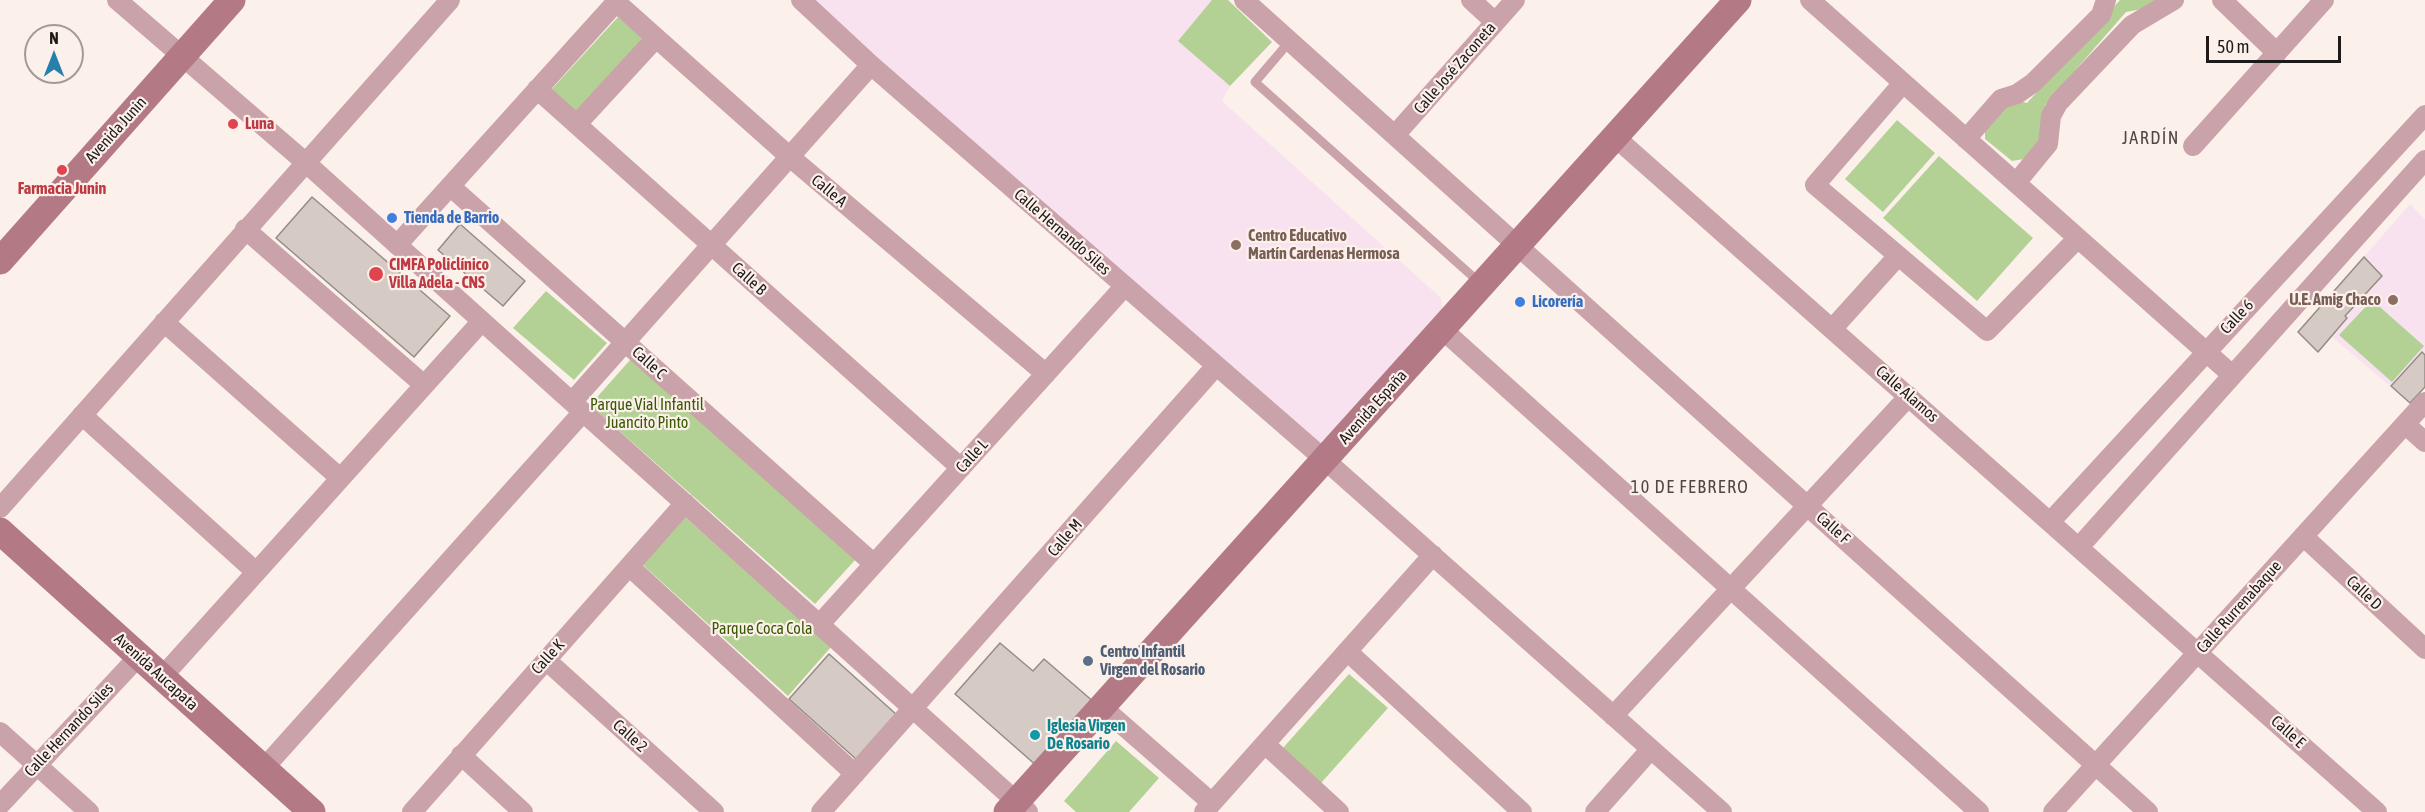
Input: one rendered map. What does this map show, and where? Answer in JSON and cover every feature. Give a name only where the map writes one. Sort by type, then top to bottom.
[{"type":"street","points":[[117,0],[305,162],[914,709],[1018,808]]},
{"type":"street","name":"Avenida Junin","points":[[0,261],[232,0]]},
{"type":"street","points":[[0,508],[450,0]]},
{"type":"street","name":"Calle Hernando Siles","points":[[801,0],[871,65],[1215,367],[1325,460],[1722,812]]},
{"type":"street","name":"Calle F","points":[[1244,0],[2148,812]]},
{"type":"street","points":[[1471,0],[1495,22]]},
{"type":"street","name":"Calle José Zaconeta","points":[[1395,135],[1515,0]]},
{"type":"street","name":"Avenida España","points":[[1018,808],[1102,707],[1738,0]]},
{"type":"street","points":[[1810,0],[2231,374]]},
{"type":"street","points":[[1966,139],[2001,99],[2017,94],[2033,83],[2101,15],[2106,0]]},
{"type":"street","points":[[2016,183],[2048,144],[2051,116],[2058,103],[2132,25],[2174,0]]},
{"type":"street","points":[[2222,0],[2277,52]]},
{"type":"street","points":[[2193,146],[2324,0]]},
{"type":"street","points":[[397,245],[617,1]]},
{"type":"street","name":"Calle A","points":[[617,1],[790,158],[1046,374]]},
{"type":"street","points":[[577,124],[656,38]]},
{"type":"street","points":[[264,768],[578,407],[625,343],[871,65]]},
{"type":"street","points":[[1903,83],[1815,185],[1987,331],[2078,238]]},
{"type":"street","name":"Calle B","points":[[537,89],[961,468]]},
{"type":"street","name":"Calle 6","points":[[2051,521],[2425,115]]},
{"type":"street","name":"Calle Alamos","points":[[1615,137],[2199,651]]},
{"type":"street","name":"Calle 6","points":[[2080,546],[2231,374],[2425,160]]},
{"type":"street","name":"Calle C","points":[[450,186],[874,564]]},
{"type":"street","points":[[245,229],[424,385]]},
{"type":"street","points":[[1833,328],[1898,256]]},
{"type":"street","name":"Calle L","points":[[819,625],[1124,287]]},
{"type":"street","points":[[162,677],[482,321]]},
{"type":"street","points":[[164,322],[340,478]]},
{"type":"street","points":[[1443,330],[1979,812]]},
{"type":"street","name":"Calle M","points":[[820,812],[914,709],[1215,367]]},
{"type":"street","points":[[1613,716],[1909,396]]},
{"type":"street","name":"Calle Rurrenabaque","points":[[2053,812],[2425,402]]},
{"type":"street","points":[[82,415],[256,572]]},
{"type":"street","points":[[2405,424],[2425,442]]},
{"type":"street","name":"Calle K","points":[[412,812],[685,503]]},
{"type":"street","name":"Avenida Aucapata","points":[[0,531],[312,812]]},
{"type":"street","name":"Calle D","points":[[2303,536],[2425,649]]},
{"type":"street","points":[[1102,707],[1208,807],[1433,555]]},
{"type":"street","points":[[630,567],[855,774]]},
{"type":"street","points":[[1347,651],[1522,812]]},
{"type":"street","name":"Calle E","points":[[2199,651],[2377,812]]},
{"type":"street","name":"Calle Hernando Siles","points":[[0,805],[139,656]]},
{"type":"street","name":"Calle 2","points":[[546,660],[714,812]]},
{"type":"street","points":[[0,732],[89,812]]},
{"type":"street","points":[[1265,744],[1339,812]]},
{"type":"street","points":[[1595,812],[1650,749]]},
{"type":"street","points":[[461,755],[523,812]]},
{"type":"lane","points":[[1290,41],[1255,82],[1482,285]]},
{"type":"shaded area","name":"Centro Educativo Martín Cardenas Hermosa","points":[[810,0],[1228,0],[1272,42],[1230,86],[1222,101],[1441,298],[1443,312],[1323,444],[1316,445]]},
{"type":"shaded area","points":[[2410,204],[2425,219],[2425,387],[2410,403],[2332,337],[2318,352],[2298,332]]},
{"type":"green space","points":[[1212,0],[1228,0],[1272,42],[1230,86],[1178,41]]},
{"type":"green space","points":[[2120,0],[2159,0],[2142,9],[2126,12],[2045,105],[2045,132],[2024,159],[2012,161],[1985,139],[1985,124],[2008,98],[2027,103]]},
{"type":"green space","points":[[618,17],[645,39],[576,116],[550,91]]},
{"type":"green space","points":[[1897,120],[1935,153],[1883,212],[1845,179]]},
{"type":"green space","points":[[1939,156],[2033,238],[1977,301],[1883,218]]},
{"type":"green space","points":[[546,291],[607,343],[574,380],[513,328]]},
{"type":"green space","points":[[2372,300],[2424,346],[2392,382],[2339,335]]},
{"type":"green space","name":"Parque Vial Infantil Juancito Pinto","points":[[631,359],[856,559],[815,604],[590,405]]},
{"type":"green space","name":"Parque Coca Cola","points":[[678,511],[831,647],[788,696],[644,566],[642,560]]},
{"type":"green space","points":[[1349,674],[1388,708],[1321,783],[1282,749]]},
{"type":"green space","points":[[1116,741],[1159,778],[1129,812],[1076,812],[1064,801]]},
{"type":"building","points":[[312,197],[450,316],[414,357],[276,238]]},
{"type":"building","points":[[460,224],[525,281],[503,306],[438,250]]},
{"type":"building","points":[[2364,257],[2382,276],[2345,316],[2347,318],[2318,352],[2298,332]]},
{"type":"building","points":[[2422,352],[2425,355],[2425,387],[2410,403],[2391,386]]},
{"type":"building","name":"Iglesia Virgen De Rosario","points":[[1000,643],[1033,671],[1044,659],[1095,703],[1038,767],[955,694]]},
{"type":"building","points":[[829,654],[897,715],[857,760],[789,699]]},
{"type":"place","name":"Luna","points":[[233,124]]},
{"type":"place","name":"Farmacia Junin","points":[[62,170]]},
{"type":"place","name":"Tienda de Barrio","points":[[392,218]]},
{"type":"place","name":"Centro Educativo Martín Cardenas Hermosa","points":[[1236,245]]},
{"type":"place","name":"CIMFA Policlínico Villa Adela - CNS","points":[[376,274]]},
{"type":"place","name":"U.E. Amig Chaco","points":[[2393,300]]},
{"type":"place","name":"Licorería","points":[[1520,302]]},
{"type":"place","name":"Centro Infantil Virgen del Rosario","points":[[1088,661]]},
{"type":"place","name":"Iglesia Virgen De Rosario","points":[[1035,735]]},
{"type":"district","name":"JARDÍN","points":[[2151,138]]},
{"type":"district","name":"10 DE FEBRERO","points":[[1690,487]]}]
